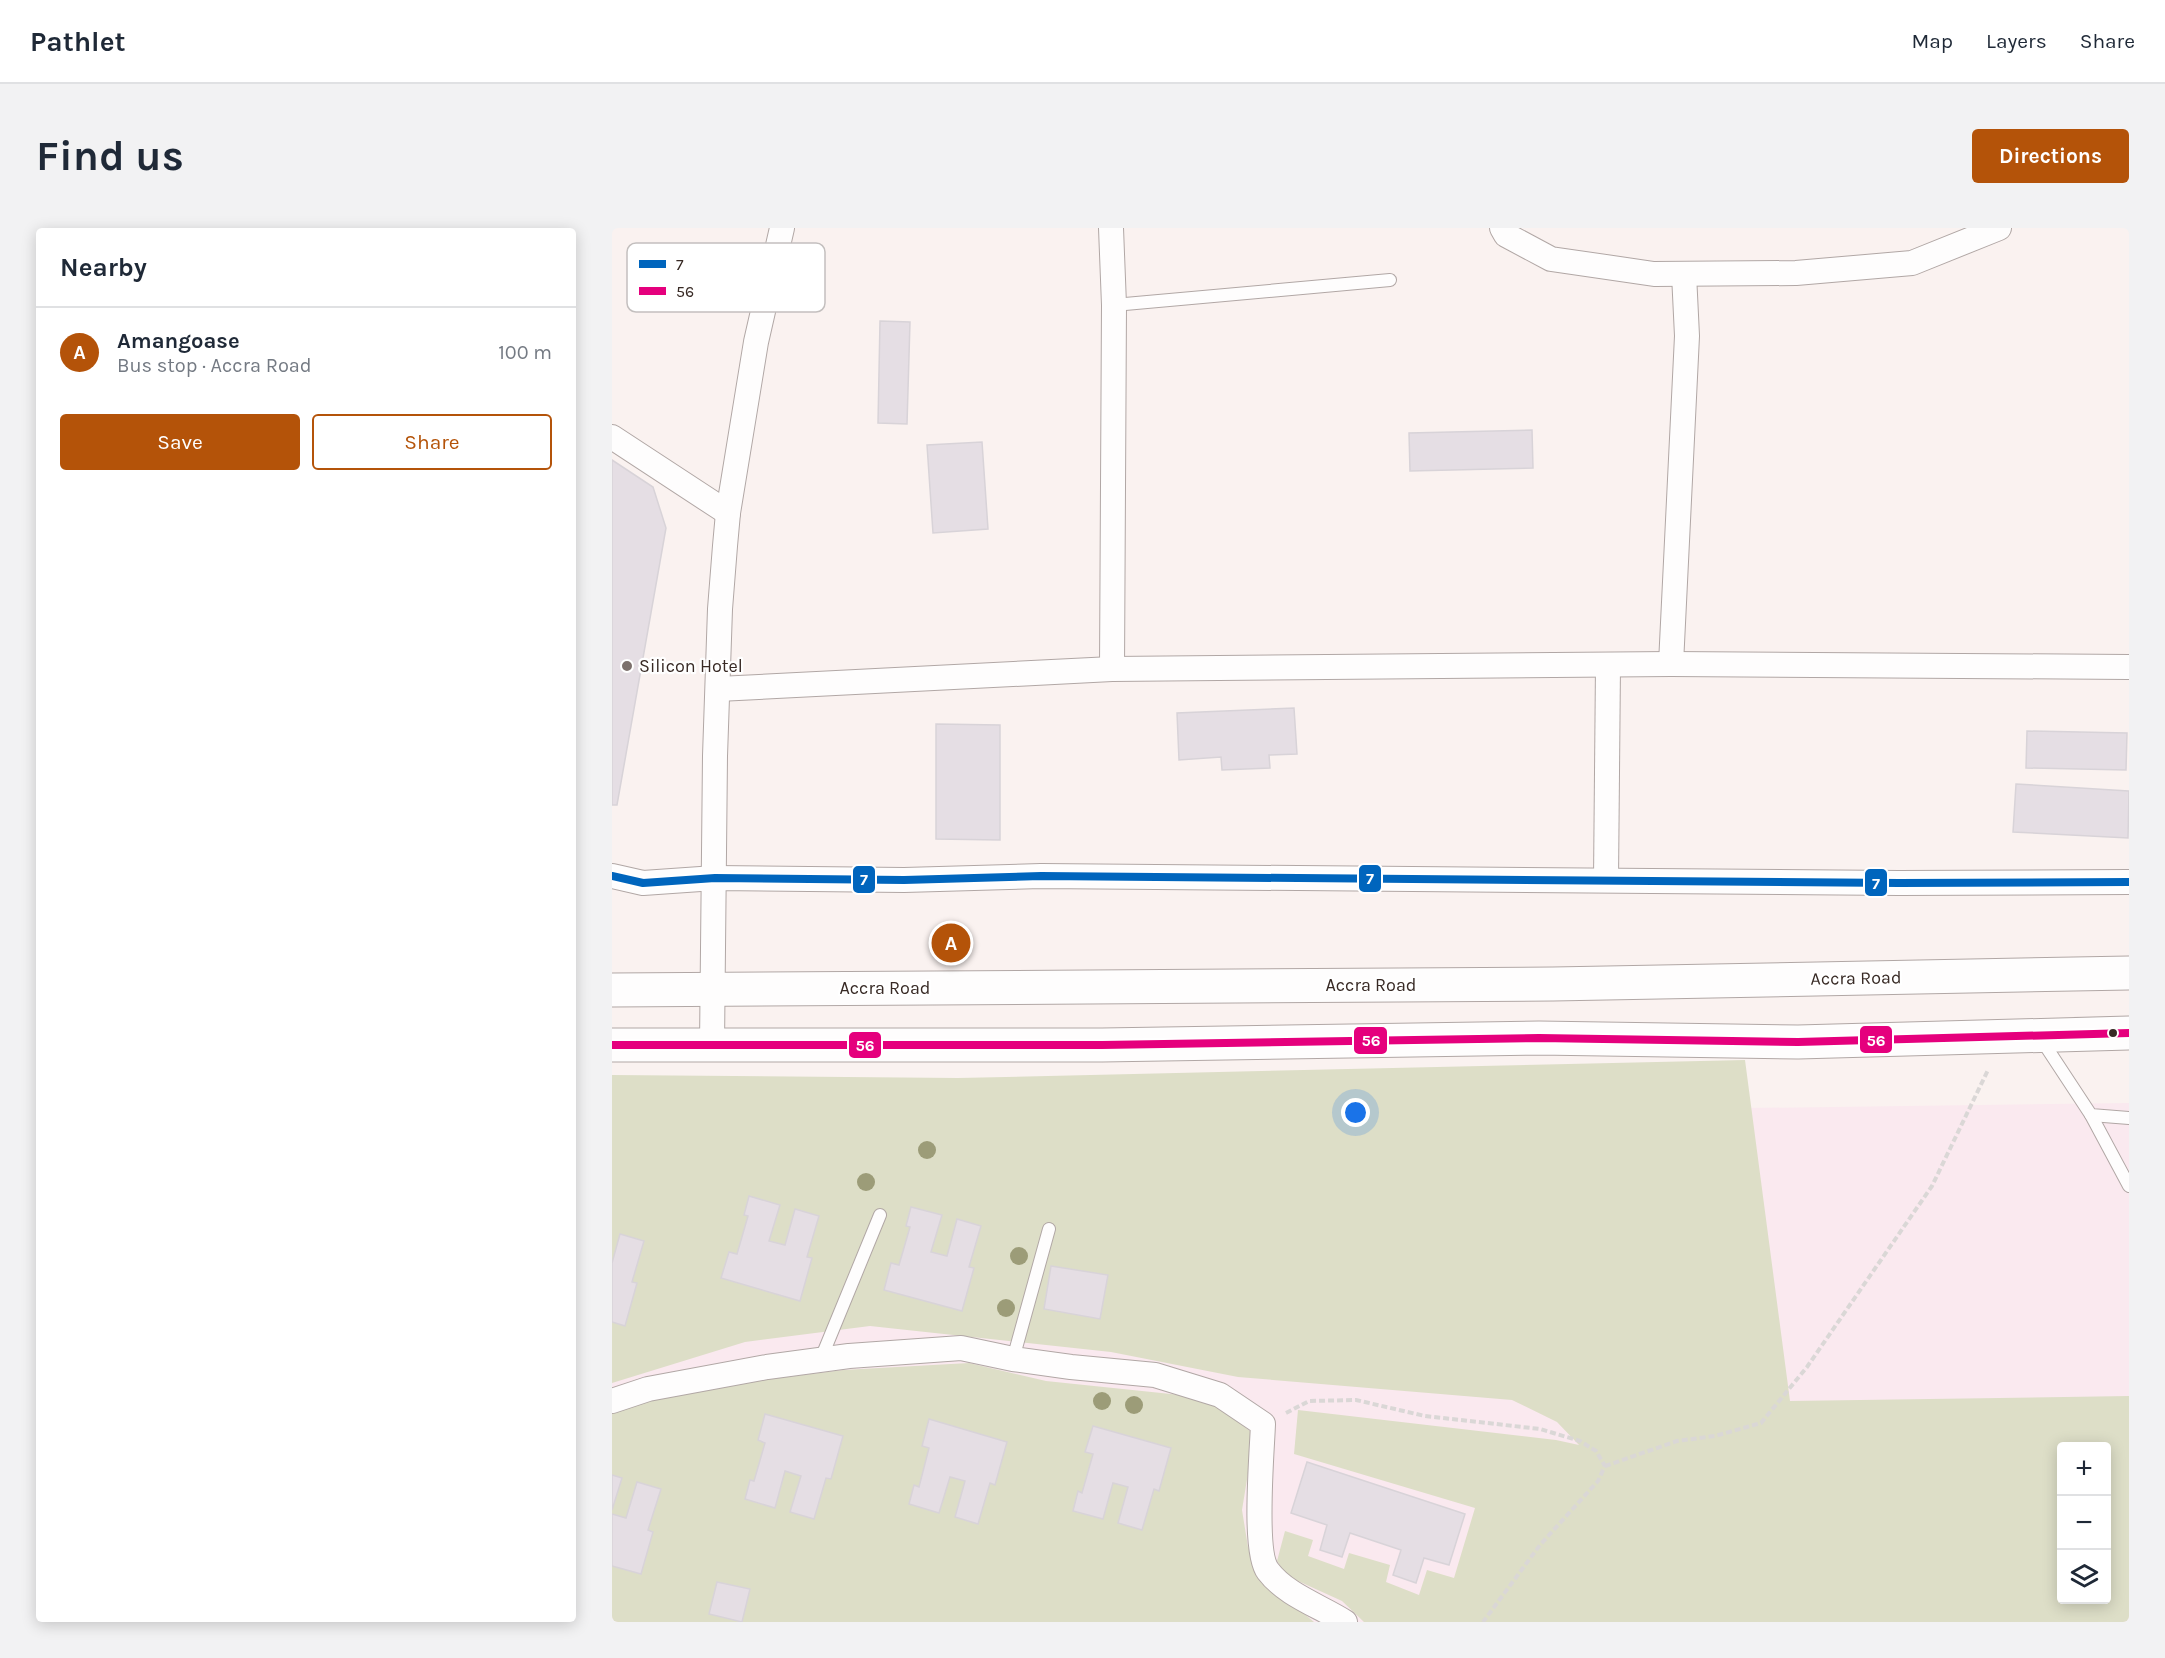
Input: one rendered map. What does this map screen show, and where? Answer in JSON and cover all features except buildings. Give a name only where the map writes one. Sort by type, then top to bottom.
[{"type":"highway","name":"Accra Road","points":[[612,990],[1541,984],[2129,973]]},
{"type":"highway","points":[[612,1045],[1102,1045],[1539,1038],[1798,1042],[2129,1033]]},
{"type":"street","points":[[779,243],[782,228]]},
{"type":"street","points":[[1111,228],[1114,305],[1112,669]]},
{"type":"street","points":[[1502,228],[1506,235],[1551,259],[1654,274],[1796,273],[1912,263],[1999,228]]},
{"type":"street","points":[[1671,664],[1688,336],[1684,274]]},
{"type":"street","points":[[712,1045],[715,756],[720,609],[728,513],[763,312]]},
{"type":"street","points":[[612,437],[728,513]]},
{"type":"street","points":[[718,690],[1112,669],[1671,664],[2129,667]]},
{"type":"street","points":[[1606,880],[1608,665]]},
{"type":"street","points":[[612,876],[643,883],[715,878],[904,880],[1053,876],[1899,883],[2129,882]]},
{"type":"street","points":[[612,1401],[648,1389],[767,1367],[849,1356],[962,1348],[1013,1359],[1155,1375],[1220,1395],[1263,1424],[1260,1545],[1266,1569],[1282,1586],[1345,1622]]},
{"type":"lane","points":[[1114,305],[1390,280]]},
{"type":"lane","points":[[2039,1035],[2091,1115],[2129,1186]]},
{"type":"lane","points":[[2091,1115],[2129,1118]]},
{"type":"lane","points":[[820,1361],[880,1215]]},
{"type":"lane","points":[[1013,1359],[1049,1229]]},
{"type":"path","points":[[1483,1622],[1540,1545],[1598,1480],[1605,1466],[1677,1441],[1715,1436],[1761,1423],[1807,1367],[1932,1186],[2004,1036]]},
{"type":"path","points":[[1263,1424],[1309,1401],[1356,1401],[1425,1416],[1540,1429],[1580,1441],[1596,1451],[1605,1466]]},
{"type":"shaded area","points":[[2129,1103],[2129,1622],[612,1622],[612,1123]]},
{"type":"green space","points":[[1745,1060],[1790,1401],[2129,1396],[2129,1622],[1364,1622],[1342,1601],[1287,1576],[1277,1561],[1285,1531],[1313,1540],[1308,1556],[1344,1569],[1349,1553],[1390,1565],[1386,1582],[1419,1595],[1427,1570],[1454,1578],[1475,1508],[1294,1454],[1298,1410],[1556,1440],[1579,1445],[1557,1422],[1512,1400],[1238,1377],[1111,1352],[870,1326],[745,1342],[612,1383],[612,1075],[958,1078]]},
{"type":"green space","points":[[969,1363],[1046,1381],[1190,1396],[1222,1409],[1250,1431],[1251,1455],[1242,1510],[1248,1547],[1265,1581],[1314,1622],[612,1622],[612,1408],[720,1385],[843,1370]]},
{"type":"transit line","name":"7","points":[[612,876],[643,883],[715,878],[904,880],[1041,876],[1899,883],[2129,882]]},
{"type":"transit line","name":"56","points":[[612,1045],[1102,1045],[1539,1038],[1798,1042],[2129,1033]]},
{"type":"place","name":"Silicon Hotel","points":[[627,666]]},
{"type":"place","name":"Amangoase","points":[[951,943]]}]
